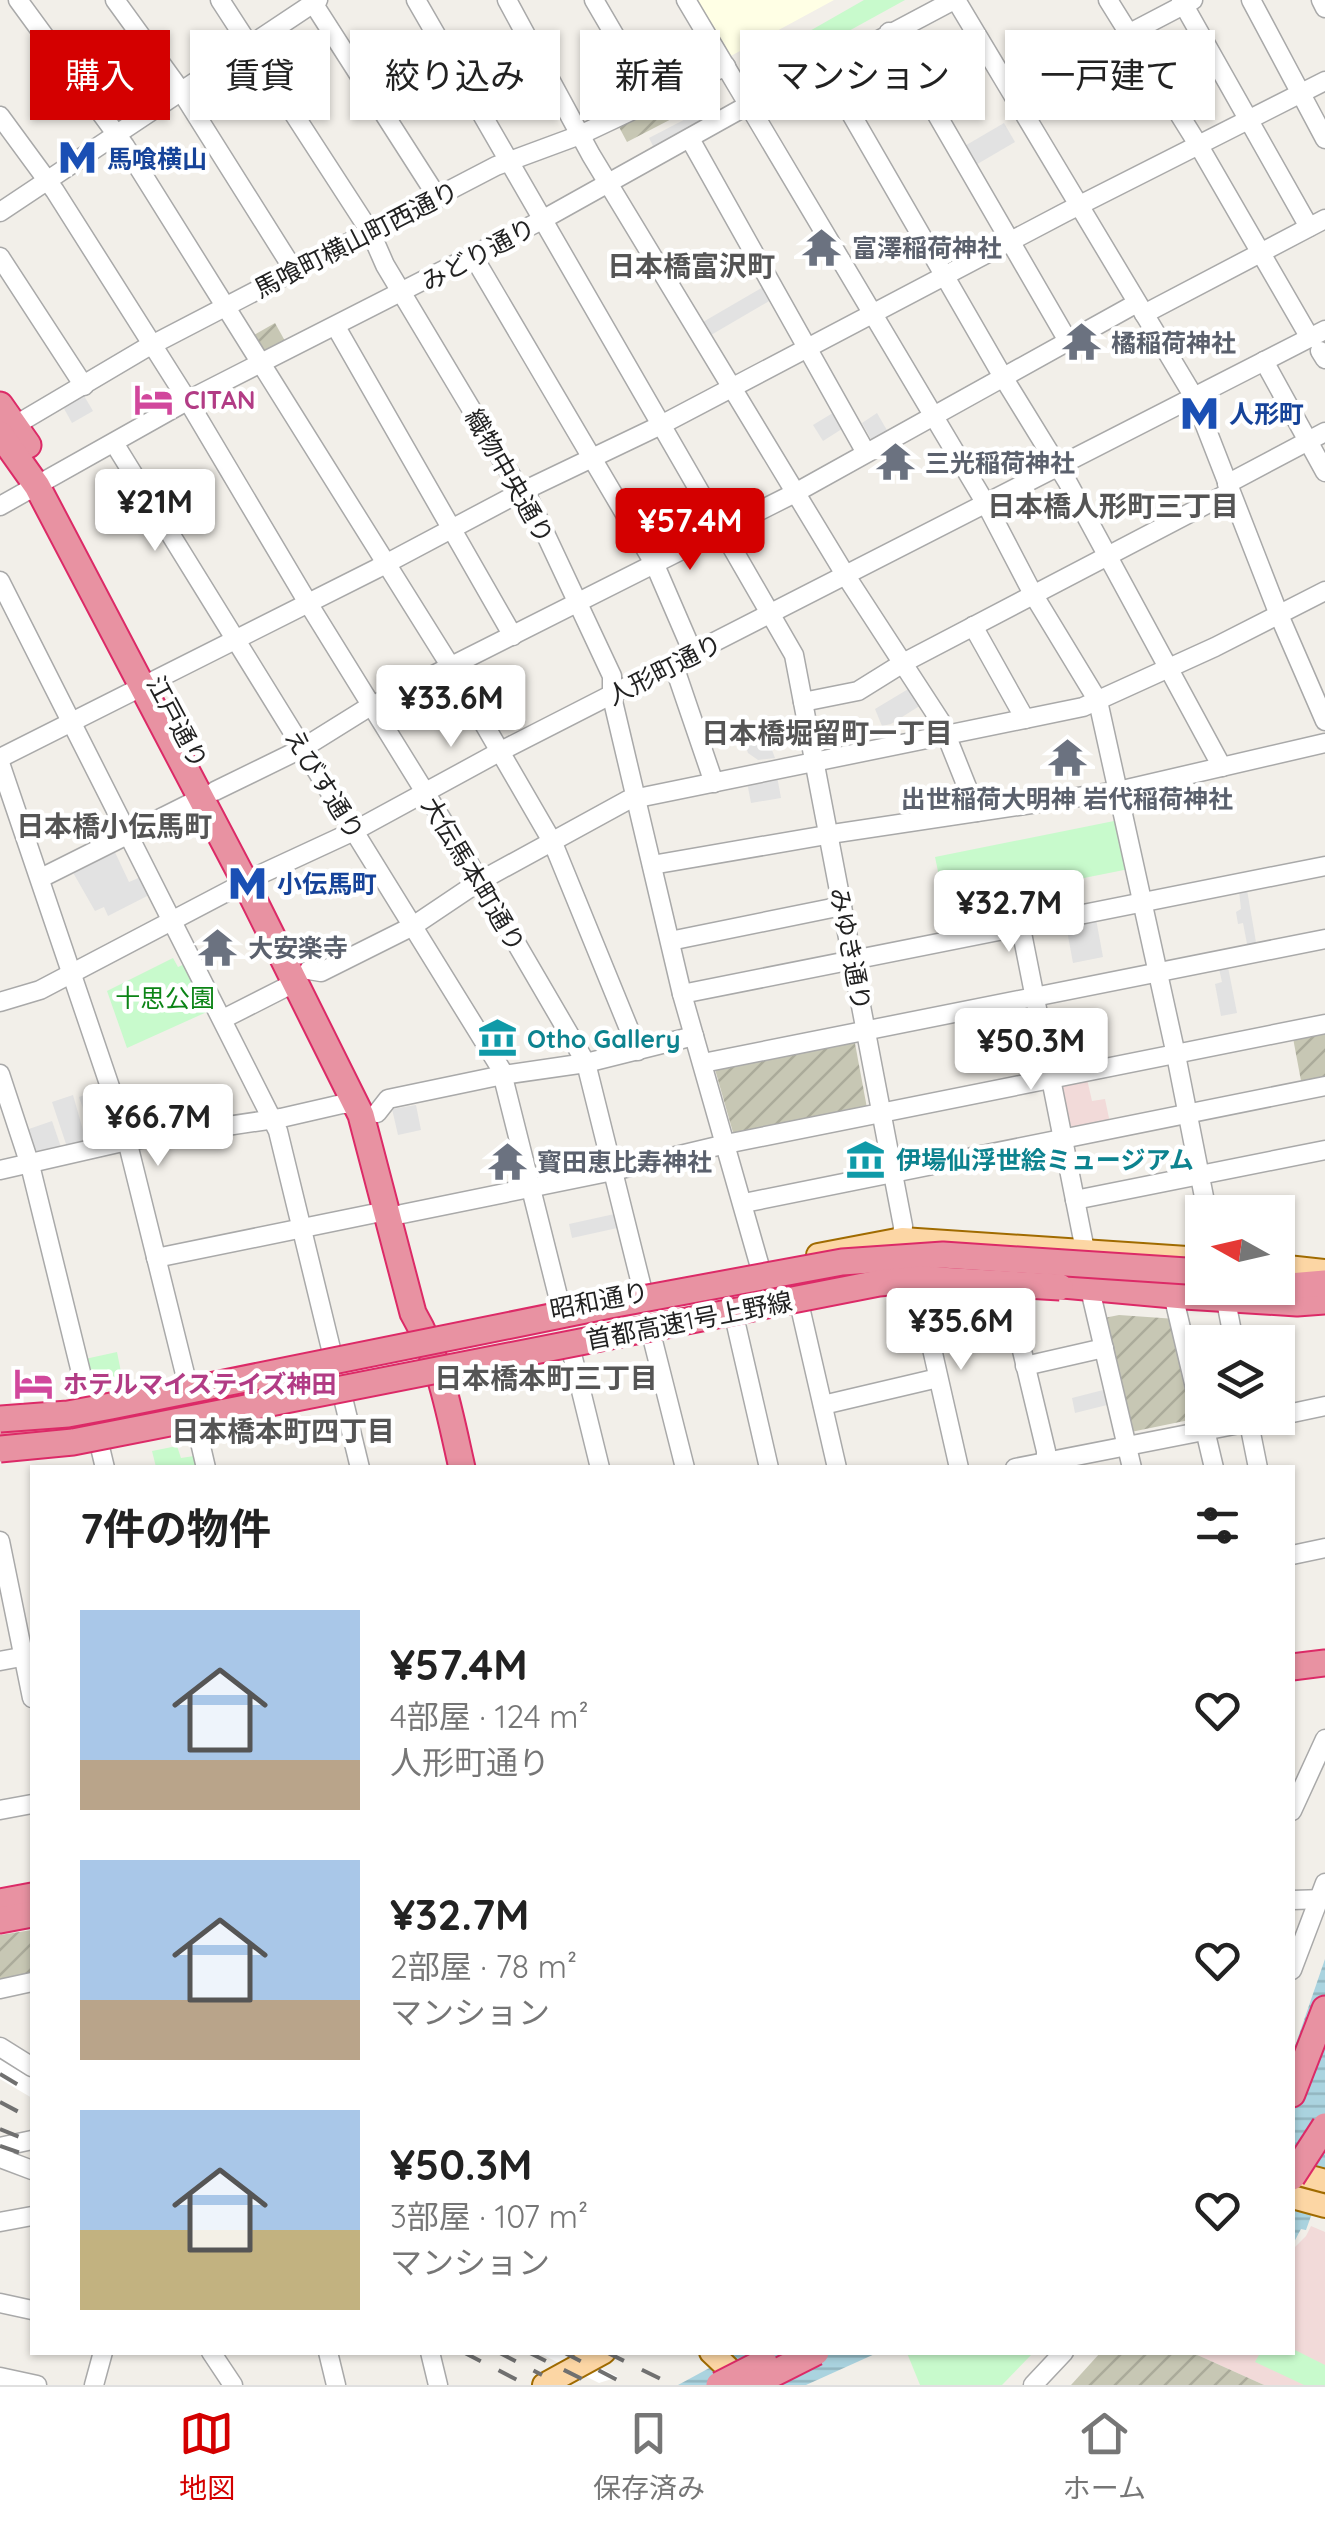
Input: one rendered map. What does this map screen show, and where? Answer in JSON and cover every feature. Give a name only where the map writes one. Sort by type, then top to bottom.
[{"type":"highway","name":"江戸通り","points":[[3,427],[44,482],[302,976],[369,1114],[394,1212],[426,1310],[425,1333],[461,1465]]},
{"type":"highway","points":[[966,1242],[1012,1264],[1061,1280]]},
{"type":"highway","name":"首都高速1号上野線","points":[[0,1420],[82,1411],[858,1260],[943,1255],[1185,1271]]},
{"type":"highway","points":[[652,1328],[705,1306],[919,1267],[1061,1280],[1185,1283]]},
{"type":"highway","points":[[724,1275],[650,1308],[478,1346],[735,1320]]},
{"type":"highway","points":[[1295,1277],[1325,1276]]},
{"type":"highway","points":[[1295,1283],[1325,1276]]},
{"type":"highway","name":"首都高速1号上野線","points":[[0,1449],[73,1442],[878,1283],[1061,1280],[1277,1302],[1325,1301]]},
{"type":"highway","name":"昭和通り","points":[[0,1458],[102,1455],[142,1435],[191,1402],[338,1352],[425,1333]]},
{"type":"highway","points":[[425,1333],[451,1352],[504,1366]]},
{"type":"highway","points":[[338,1352],[413,1358],[429,1367],[440,1380]]},
{"type":"highway","points":[[0,1433],[70,1426],[223,1392],[388,1364],[224,1402],[142,1435]]},
{"type":"highway","name":"昭和通り","points":[[0,1411],[146,1390],[191,1402],[342,1398],[440,1380]]},
{"type":"highway","points":[[146,1390],[223,1392]]},
{"type":"highway","points":[[1295,1661],[1325,1663]]},
{"type":"highway","points":[[0,1902],[30,1896]]},
{"type":"highway","points":[[0,1920],[30,1914]]},
{"type":"highway","points":[[1295,2086],[1325,2010]]},
{"type":"highway","points":[[1295,2170],[1325,2126]]},
{"type":"highway","points":[[719,2385],[776,2355]]},
{"type":"highway","points":[[749,2385],[810,2355]]},
{"type":"main road","name":"昭和通り","points":[[425,1333],[902,1239],[1185,1258]]},
{"type":"main road","points":[[1295,1270],[1325,1276]]},
{"type":"main road","points":[[735,1320],[878,1290],[918,1287],[1325,1312]]},
{"type":"main road","name":"昭和通り","points":[[440,1380],[572,1354],[652,1328]]},
{"type":"main road","points":[[1295,2176],[1323,2197]]},
{"type":"main road","points":[[1295,2197],[1323,2197]]},
{"type":"main road","points":[[544,2385],[599,2355]]},
{"type":"main road","points":[[714,2355],[749,2385]]},
{"type":"main road","points":[[744,2355],[774,2385]]},
{"type":"street","points":[[18,0],[115,134],[451,667],[553,842],[638,1051]]},
{"type":"street","points":[[115,0],[181,91],[295,272]]},
{"type":"street","name":"織物中央通り","points":[[220,0],[240,30]]},
{"type":"street","name":"みゆき通り","points":[[416,0],[794,655],[904,1226],[902,1239],[918,1287],[957,1465]]},
{"type":"street","points":[[507,0],[580,135],[795,493],[948,735],[977,812]]},
{"type":"street","points":[[594,0],[612,30]]},
{"type":"street","points":[[686,0],[740,91]]},
{"type":"street","points":[[955,0],[1194,396],[1279,615],[1325,721]]},
{"type":"street","name":"みどり通り","points":[[893,30],[955,0]]},
{"type":"street","points":[[1108,0],[1126,30]]},
{"type":"street","points":[[1251,0],[1325,139]]},
{"type":"street","points":[[1321,0],[1325,8]]},
{"type":"street","points":[[274,30],[316,2],[438,198]]},
{"type":"street","points":[[40,878],[303,748],[451,667],[795,493],[1068,341],[1319,227],[1248,120],[1186,2],[1135,30]]},
{"type":"street","name":"馬喰町横山町西通り","points":[[720,69],[726,66]]},
{"type":"street","points":[[205,1465],[127,1140],[0,760],[521,492],[660,426],[1325,81]]},
{"type":"street","points":[[0,212],[190,85]]},
{"type":"street","name":"みどり通り","points":[[0,506],[188,401],[402,294],[740,112]]},
{"type":"street","name":"大伝馬本町通り","points":[[0,116],[47,179],[188,401],[586,1063],[644,1292]]},
{"type":"street","name":"織物中央通り","points":[[298,120],[371,233],[402,294],[521,492],[529,499],[612,676],[612,696],[682,994],[760,1268]]},
{"type":"street","name":"馬喰町横山町西通り","points":[[3,427],[510,161],[612,120]]},
{"type":"street","points":[[757,120],[986,504],[1033,594],[1098,702],[1203,1195]]},
{"type":"street","points":[[854,120],[1058,468],[1222,768]]},
{"type":"street","points":[[939,120],[1068,341]]},
{"type":"street","points":[[1182,120],[1260,254],[1320,344]]},
{"type":"street","points":[[690,139],[866,451]]},
{"type":"street","points":[[473,256],[655,566],[693,653]]},
{"type":"street","points":[[0,257],[84,386]]},
{"type":"street","points":[[336,328],[513,636]]},
{"type":"street","name":"人形町通り","points":[[0,1002],[40,990],[252,879],[354,831],[500,751],[1264,361],[1320,344]]},
{"type":"street","points":[[1264,361],[1325,472]]},
{"type":"street","points":[[803,702],[858,691],[903,663],[1108,558],[1325,432]]},
{"type":"street","name":"えびす通り","points":[[114,443],[503,1075],[561,1308]]},
{"type":"street","points":[[0,581],[278,1131],[338,1352]]},
{"type":"street","points":[[223,1019],[302,976],[321,972],[413,926],[480,881],[636,797],[1098,702],[1325,591]]},
{"type":"street","points":[[973,626],[1025,720]]},
{"type":"street","points":[[673,663],[714,784]]},
{"type":"street","points":[[652,865],[1118,791],[1325,743]]},
{"type":"street","points":[[682,994],[1325,866]]},
{"type":"street","points":[[670,941],[842,906]]},
{"type":"street","points":[[1021,928],[1084,1250]]},
{"type":"street","points":[[703,1063],[1325,939]]},
{"type":"street","points":[[156,1258],[302,1226],[613,1171],[726,1144],[1325,1024]]},
{"type":"street","points":[[0,1170],[127,1140],[342,1104],[369,1114],[388,1100],[503,1075],[586,1063],[694,1036]]},
{"type":"street","points":[[0,1074],[30,1165],[88,1401]]},
{"type":"street","points":[[744,1203],[1325,1086]]},
{"type":"street","points":[[1075,1200],[1325,1150]]},
{"type":"street","points":[[1008,1292],[1046,1465],[1185,1434]]},
{"type":"street","points":[[1092,1298],[1131,1465]]},
{"type":"street","points":[[1175,1303],[1185,1345]]},
{"type":"street","points":[[800,1306],[837,1465]]},
{"type":"street","points":[[1227,1306],[1231,1325]]},
{"type":"street","points":[[735,1320],[768,1465]]},
{"type":"street","points":[[652,1328],[684,1465]]},
{"type":"street","points":[[1025,1366],[1104,1348]]},
{"type":"street","points":[[572,1354],[599,1465]]},
{"type":"street","points":[[823,1406],[938,1378]]},
{"type":"street","points":[[342,1398],[359,1465]]},
{"type":"street","points":[[1295,1412],[1325,1406]]},
{"type":"street","points":[[1206,1435],[1213,1465]]},
{"type":"street","points":[[1252,1435],[1257,1465]]},
{"type":"street","points":[[0,1541],[28,1655],[0,1661]]},
{"type":"street","points":[[1295,1554],[1325,1548]]},
{"type":"street","points":[[1295,1805],[1325,1739]]},
{"type":"street","points":[[0,1810],[30,1804]]},
{"type":"street","points":[[1295,1899],[1323,1893]]},
{"type":"street","points":[[1295,1963],[1323,1893]]},
{"type":"street","points":[[0,1989],[30,1982]]},
{"type":"street","points":[[0,2047],[30,2066]]},
{"type":"street","points":[[0,2146],[30,2140]]},
{"type":"street","points":[[0,2158],[30,2169]]},
{"type":"street","points":[[0,2207],[0,2222],[30,2216]]},
{"type":"street","points":[[0,2303],[30,2306]]},
{"type":"street","points":[[94,2385],[103,2355]]},
{"type":"street","points":[[213,2355],[233,2385]]},
{"type":"street","points":[[329,2355],[336,2385]]},
{"type":"street","points":[[431,2355],[438,2385]]},
{"type":"street","points":[[1033,2385],[1061,2355]]},
{"type":"street","points":[[0,2377],[36,2385]]},
{"type":"shaded area","points":[[698,0],[834,0],[779,30],[740,30],[740,51],[729,57],[720,40],[720,30],[714,30]]},
{"type":"shaded area","points":[[633,120],[669,120],[627,142],[619,127]]},
{"type":"shaded area","points":[[684,120],[705,120],[654,148],[649,138]]},
{"type":"shaded area","points":[[1004,123],[1015,142],[974,166],[963,147]]},
{"type":"shaded area","points":[[765,286],[771,300],[711,335],[703,322]]},
{"type":"shaded area","points":[[275,323],[285,341],[264,353],[254,335]]},
{"type":"shaded area","points":[[83,394],[93,411],[72,423],[62,405]]},
{"type":"shaded area","points":[[836,411],[845,427],[823,441],[813,425]]},
{"type":"shaded area","points":[[877,413],[888,432],[872,441],[862,423]]},
{"type":"shaded area","points":[[910,688],[921,705],[882,726],[875,709]]},
{"type":"shaded area","points":[[755,737],[758,746],[769,742],[775,758],[758,760],[748,753],[744,741]]},
{"type":"shaded area","points":[[777,776],[781,798],[751,803],[747,782]]},
{"type":"shaded area","points":[[113,848],[129,882],[143,876],[153,893],[108,916],[104,907],[95,911],[71,869]]},
{"type":"shaded area","points":[[1247,890],[1257,948],[1248,949],[1243,923],[1238,924],[1236,912],[1241,909],[1239,891]]},
{"type":"shaded area","points":[[1096,919],[1103,957],[1073,963],[1066,925]]},
{"type":"shaded area","points":[[1227,962],[1237,1013],[1221,1016],[1215,984],[1222,982],[1218,964]]},
{"type":"shaded area","points":[[1325,1032],[1325,1081],[1302,1086],[1293,1038]]},
{"type":"shaded area","points":[[854,1038],[867,1108],[734,1136],[714,1066]]},
{"type":"shaded area","points":[[1087,1079],[1092,1101],[1105,1099],[1110,1123],[1073,1130],[1061,1089],[1063,1084]]},
{"type":"shaded area","points":[[98,1090],[106,1114],[87,1120],[79,1097]]},
{"type":"shaded area","points":[[73,1095],[87,1144],[68,1150],[52,1102]]},
{"type":"shaded area","points":[[416,1105],[421,1130],[398,1135],[392,1109]]},
{"type":"shaded area","points":[[52,1121],[62,1150],[33,1153],[26,1130]]},
{"type":"shaded area","points":[[619,1213],[622,1227],[572,1238],[569,1224]]},
{"type":"shaded area","points":[[1119,1315],[1176,1319],[1185,1358],[1185,1421],[1131,1432],[1104,1318]]},
{"type":"shaded area","points":[[1107,1389],[1111,1404],[1075,1413],[1072,1398]]},
{"type":"shaded area","points":[[30,1930],[30,1977],[0,1983],[0,1935]]},
{"type":"shaded area","points":[[1311,2226],[1325,2232],[1325,2385],[1264,2385],[1197,2355],[1295,2355],[1295,2247]]},
{"type":"shaded area","points":[[1098,2355],[1197,2355],[1264,2385],[1071,2385]]},
{"type":"green space","points":[[864,0],[905,0],[851,30],[812,30]]},
{"type":"green space","points":[[1119,820],[1129,869],[1044,886],[1050,916],[1015,923],[1008,892],[945,905],[935,857]]},
{"type":"green space","name":"十思公園","points":[[173,958],[178,967],[187,963],[209,1011],[127,1048],[107,991]]},
{"type":"green space","points":[[117,1352],[122,1377],[90,1384],[85,1359]]},
{"type":"green space","points":[[177,1446],[181,1458],[194,1456],[196,1465],[156,1465],[152,1451]]},
{"type":"green space","points":[[1295,2350],[1325,2365],[1325,2385],[1304,2385],[1255,2362],[1259,2355],[1295,2355]]},
{"type":"green space","points":[[908,2355],[1031,2355],[1002,2385],[920,2385]]},
{"type":"water","points":[[1325,1959],[1325,2177],[1306,2230],[1301,2229],[1295,2240],[1295,2046]]},
{"type":"water","points":[[733,2355],[873,2355],[806,2385],[678,2385]]},
{"type":"pier","points":[[0,2055],[30,2074],[30,2097],[0,2079]]},
{"type":"pier","points":[[543,2355],[575,2355],[618,2377],[599,2383]]},
{"type":"railway","points":[[0,2074],[30,2092]]},
{"type":"railway","points":[[0,2102],[30,2118]]},
{"type":"railway","points":[[0,2129],[30,2141]]},
{"type":"railway","points":[[0,2146],[30,2156]]},
{"type":"railway","points":[[469,2355],[527,2385]]},
{"type":"railway","points":[[504,2355],[542,2375]]},
{"type":"railway","points":[[534,2355],[594,2385]]},
{"type":"railway","points":[[569,2355],[627,2385]]},
{"type":"railway","points":[[612,2355],[673,2385]]},
{"type":"place","name":"馬喰横山","points":[[77,158]]},
{"type":"place","name":"富澤稲荷神社","points":[[822,247]]},
{"type":"place","name":"橘稲荷神社","points":[[1081,342]]},
{"type":"place","name":"CITAN","points":[[154,399]]},
{"type":"place","name":"人形町","points":[[1199,413]]},
{"type":"place","name":"三光稲荷神社","points":[[895,462]]},
{"type":"place","name":"出世稲荷大明神 岩代稲荷神社","points":[[1067,757]]},
{"type":"place","name":"小伝馬町","points":[[247,883]]},
{"type":"place","name":"大安楽寺","points":[[218,947]]},
{"type":"place","name":"Otho Gallery","points":[[497,1038]]},
{"type":"place","name":"伊場仙浮世絵ミュージアム","points":[[866,1159]]},
{"type":"place","name":"寳田恵比寿神社","points":[[507,1161]]},
{"type":"place","name":"ホテルマイステイズ神田","points":[[33,1383]]},
{"type":"district","name":"日本橋富沢町","points":[[691,265]]},
{"type":"district","name":"日本橋人形町三丁目","points":[[1113,505]]},
{"type":"district","name":"日本橋堀留町一丁目","points":[[827,732]]},
{"type":"district","name":"日本橋小伝馬町","points":[[114,825]]},
{"type":"district","name":"日本橋本町三丁目","points":[[546,1377]]},
{"type":"district","name":"日本橋本町四丁目","points":[[283,1430]]}]
